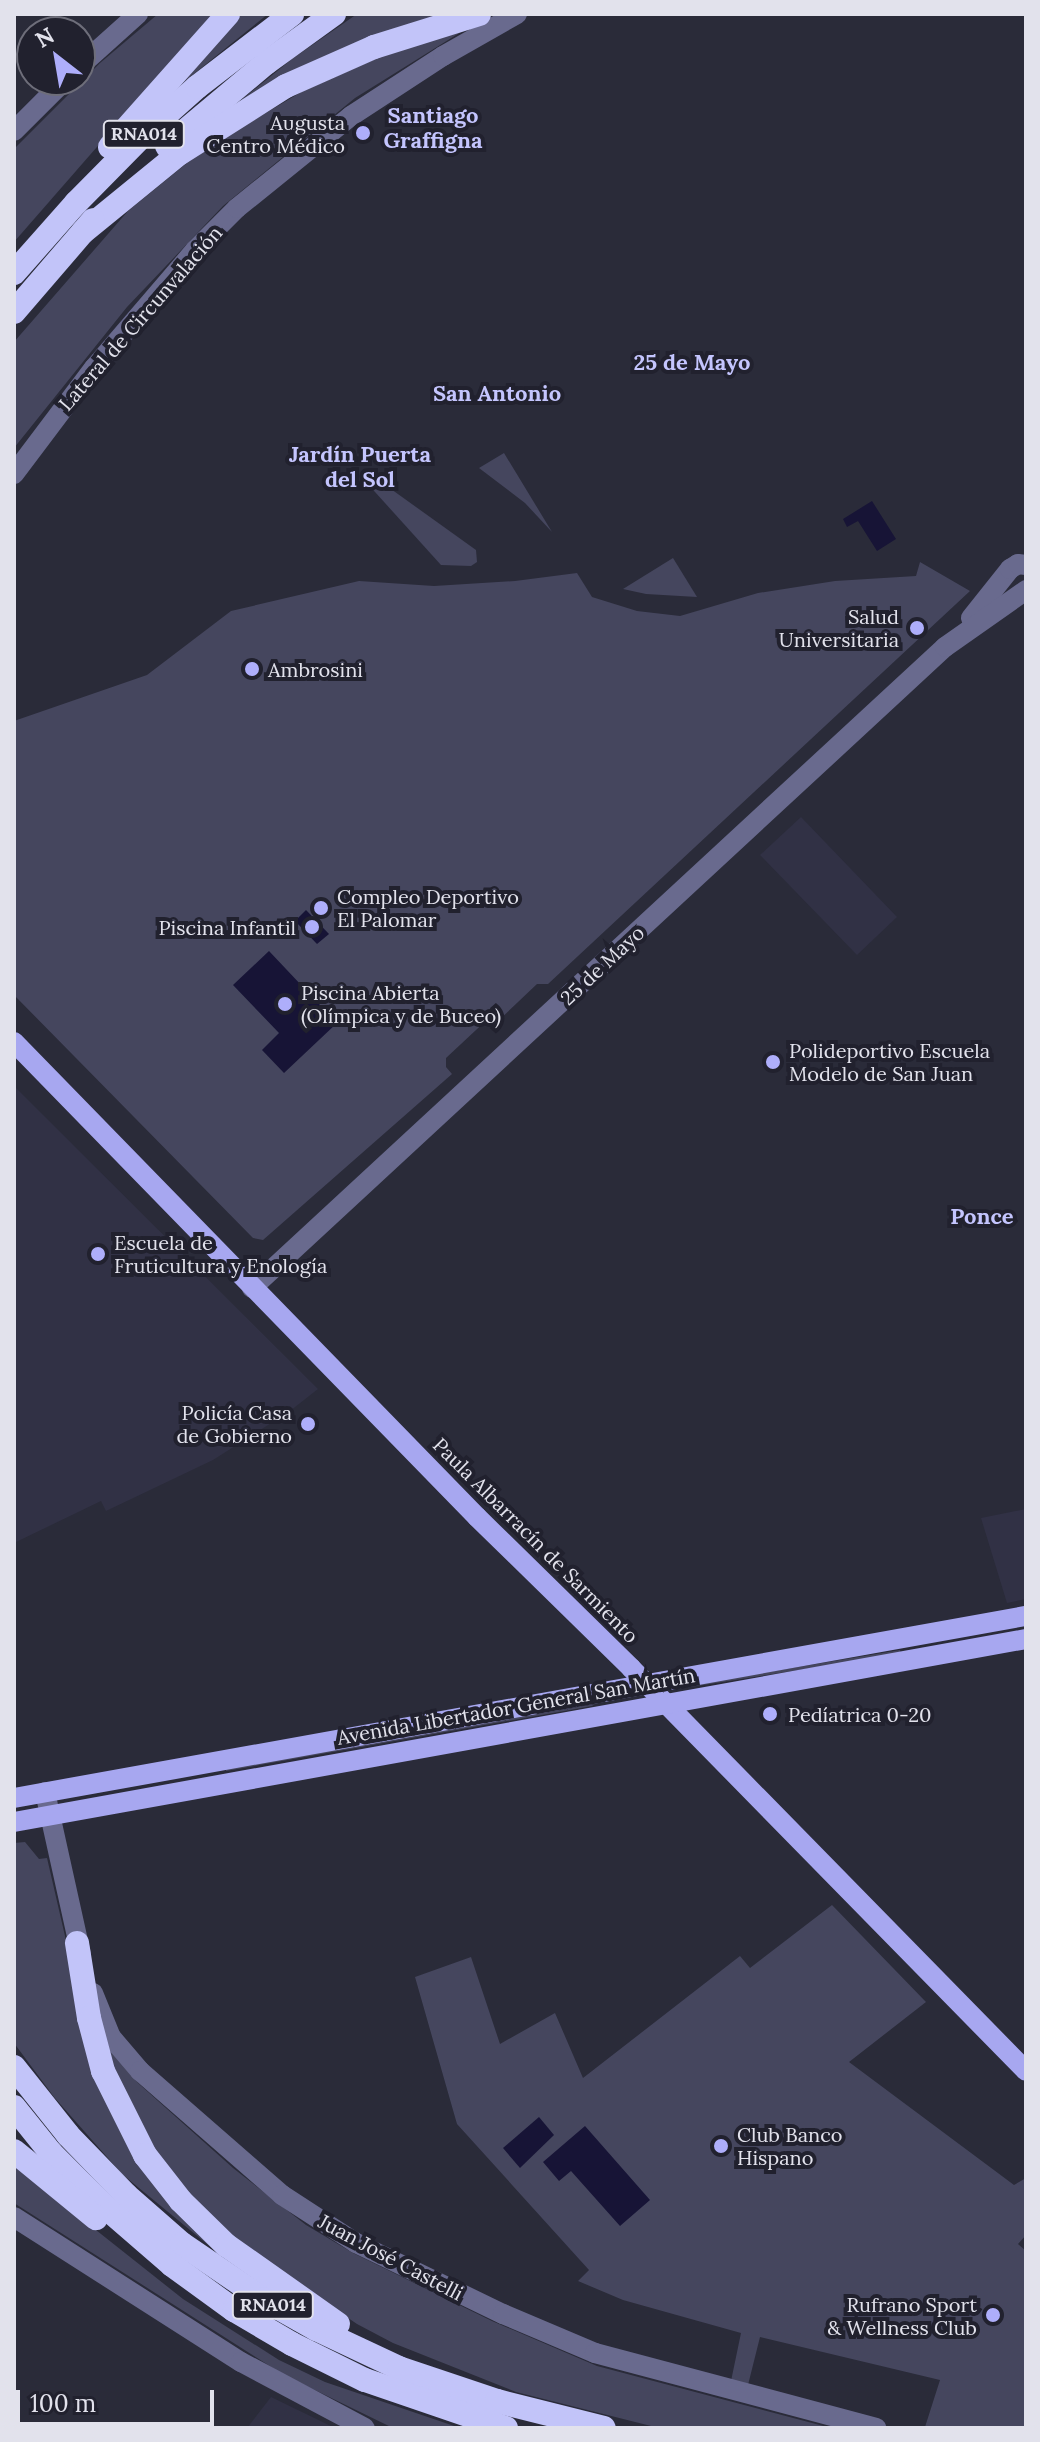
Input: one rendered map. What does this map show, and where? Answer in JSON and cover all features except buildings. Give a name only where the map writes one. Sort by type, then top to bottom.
[{"type":"highway","points":[[14,319],[20,278],[86,175],[228,14]]},
{"type":"highway","name":"RNA014","points":[[14,312],[20,278],[76,203],[151,128],[239,52],[292,14]]},
{"type":"highway","name":"RNA014","points":[[20,278],[83,232],[135,176],[206,111],[334,14]]},
{"type":"highway","points":[[83,232],[180,153],[286,86],[374,47],[479,14]]},
{"type":"highway","points":[[77,1943],[92,2034],[107,2080],[141,2148],[171,2191],[220,2240],[280,2286],[332,2320],[441,2382]]},
{"type":"highway","name":"RNA014","points":[[14,2067],[103,2173],[198,2255],[316,2329],[388,2363],[441,2382],[509,2405],[604,2428]]},
{"type":"highway","name":"RNA014","points":[[14,2107],[61,2163],[131,2231],[202,2288],[277,2336],[394,2392],[506,2428]]},
{"type":"highway","points":[[14,2151],[212,2307],[240,2324],[277,2336]]},
{"type":"main road","name":"Paula Albarracín de Sarmiento","points":[[14,1042],[252,1288],[1026,2071]]},
{"type":"main road","name":"Avenida Libertador General San Martín","points":[[14,1798],[1026,1616]]},
{"type":"main road","name":"Avenida Libertador General San Martín","points":[[14,1822],[1026,1639]]},
{"type":"street","points":[[96,52],[138,14]]},
{"type":"street","name":"Lateral de Circunvalación","points":[[14,474],[94,368],[195,250],[237,208],[351,116],[434,61],[517,14]]},
{"type":"street","points":[[14,131],[49,96]]},
{"type":"street","name":"25 de Mayo","points":[[252,1288],[951,642],[1014,566],[1026,564]]},
{"type":"street","points":[[1007,577],[1012,588],[1025,591]]},
{"type":"street","name":"25 de Mayo","points":[[951,642],[1025,591]]},
{"type":"street","name":"Juan José Castelli","points":[[45,1792],[77,1943],[102,2019],[130,2061],[261,2178],[329,2228],[461,2295],[595,2353],[876,2428]]},
{"type":"street","points":[[14,2217],[264,2376],[365,2428]]},
{"type":"shaded area","points":[[158,14],[213,14],[14,242],[14,149],[67,96],[96,96],[96,67]]},
{"type":"shaded area","points":[[235,14],[268,14],[174,90]]},
{"type":"shaded area","points":[[357,14],[463,14],[225,113],[292,59]]},
{"type":"shaded area","points":[[469,27],[355,98],[223,206],[127,307],[14,448],[14,342],[128,211],[203,150],[303,91],[380,57]]},
{"type":"shaded area","points":[[504,453],[552,532],[525,503],[479,468]]},
{"type":"shaded area","name":"Jardín Puerta del Sol","points":[[370,474],[476,550],[477,562],[471,566],[441,565],[366,482]]},
{"type":"shaded area","points":[[872,501],[896,539],[877,551],[858,521],[847,527],[843,519]]},
{"type":"shaded area","points":[[673,558],[697,597],[646,594],[623,589]]},
{"type":"shaded area","name":"Compleo Deportivo El Palomar","points":[[920,562],[970,591],[548,984],[537,984],[497,1022],[491,1016],[446,1058],[446,1067],[452,1074],[263,1240],[253,1238],[14,995],[14,721],[147,675],[231,611],[359,581],[434,586],[577,573],[592,597],[637,611],[680,616],[758,593],[835,581],[916,576]]},
{"type":"shaded area","points":[[801,817],[897,917],[857,955],[760,855]]},
{"type":"shaded area","name":"Piscina Infantil","points":[[306,910],[329,934],[317,944],[295,921]]},
{"type":"shaded area","name":"Piscina Abierta (Olímpica y de Buceo)","points":[[269,951],[337,1023],[284,1073],[262,1050],[279,1033],[233,985]]},
{"type":"shaded area","name":"Escuela de Fruticultura y Enología","points":[[14,1086],[318,1389],[290,1411],[213,1460],[106,1511],[101,1501],[14,1543]]},
{"type":"shaded area","points":[[1026,1509],[1026,1599],[1007,1603],[981,1518]]},
{"type":"shaded area","points":[[900,1650],[901,1654],[684,1688],[684,1686]]},
{"type":"shaded area","points":[[595,1704],[592,1706],[226,1771],[226,1769]]},
{"type":"shaded area","points":[[25,1842],[39,1859],[47,1858],[92,2053],[224,2258],[122,2174],[54,2097],[14,2043],[14,1843]]},
{"type":"shaded area","name":"Club Banco Hispano","points":[[832,1905],[926,2002],[849,2062],[1014,2185],[1026,2178],[1026,2235],[1018,2244],[1026,2251],[1026,2428],[925,2427],[940,2380],[760,2337],[748,2385],[731,2381],[741,2333],[623,2300],[578,2281],[589,2270],[457,2124],[415,1977],[471,1957],[500,2044],[555,2013],[583,2078],[740,1956],[750,1968]]},
{"type":"shaded area","points":[[104,2042],[138,2083],[233,2168],[306,2225],[353,2253],[492,2321],[597,2366],[831,2428],[659,2428],[516,2392],[393,2343],[357,2324],[251,2252],[190,2197],[141,2132]]},
{"type":"shaded area","points":[[539,2117],[554,2135],[520,2168],[503,2148]]},
{"type":"shaded area","points":[[585,2126],[650,2200],[620,2226],[571,2171],[559,2181],[543,2162]]},
{"type":"shaded area","points":[[14,2165],[183,2299],[279,2360],[325,2382],[460,2428],[393,2428],[284,2375],[14,2203]]},
{"type":"shaded area","points":[[271,2397],[335,2428],[247,2428]]},
{"type":"place","name":"Augusta Centro Médico","points":[[363,133]]},
{"type":"place","name":"Salud Universitaria","points":[[917,628]]},
{"type":"place","name":"Ambrosini","points":[[252,669]]},
{"type":"place","name":"Compleo Deportivo El Palomar","points":[[321,908]]},
{"type":"place","name":"Piscina Infantil","points":[[312,927]]},
{"type":"place","name":"Piscina Abierta (Olímpica y de Buceo)","points":[[285,1004]]},
{"type":"place","name":"Polideportivo Escuela Modelo de San Juan","points":[[773,1062]]},
{"type":"place","name":"Escuela de Fruticultura y Enología","points":[[98,1254]]},
{"type":"place","name":"Policía Casa de Gobierno","points":[[308,1424]]},
{"type":"place","name":"Pedíatrica 0-20","points":[[770,1714]]},
{"type":"place","name":"Club Banco Hispano","points":[[721,2146]]},
{"type":"place","name":"Rufrano Sport & Wellness Club","points":[[993,2315]]},
{"type":"district","name":"Santiago Graffigna","points":[[433,128]]},
{"type":"district","name":"25 de Mayo","points":[[692,363]]},
{"type":"district","name":"San Antonio","points":[[497,394]]},
{"type":"district","name":"Jardín Puerta del Sol","points":[[360,466]]},
{"type":"district","name":"Ponce","points":[[982,1217]]}]
